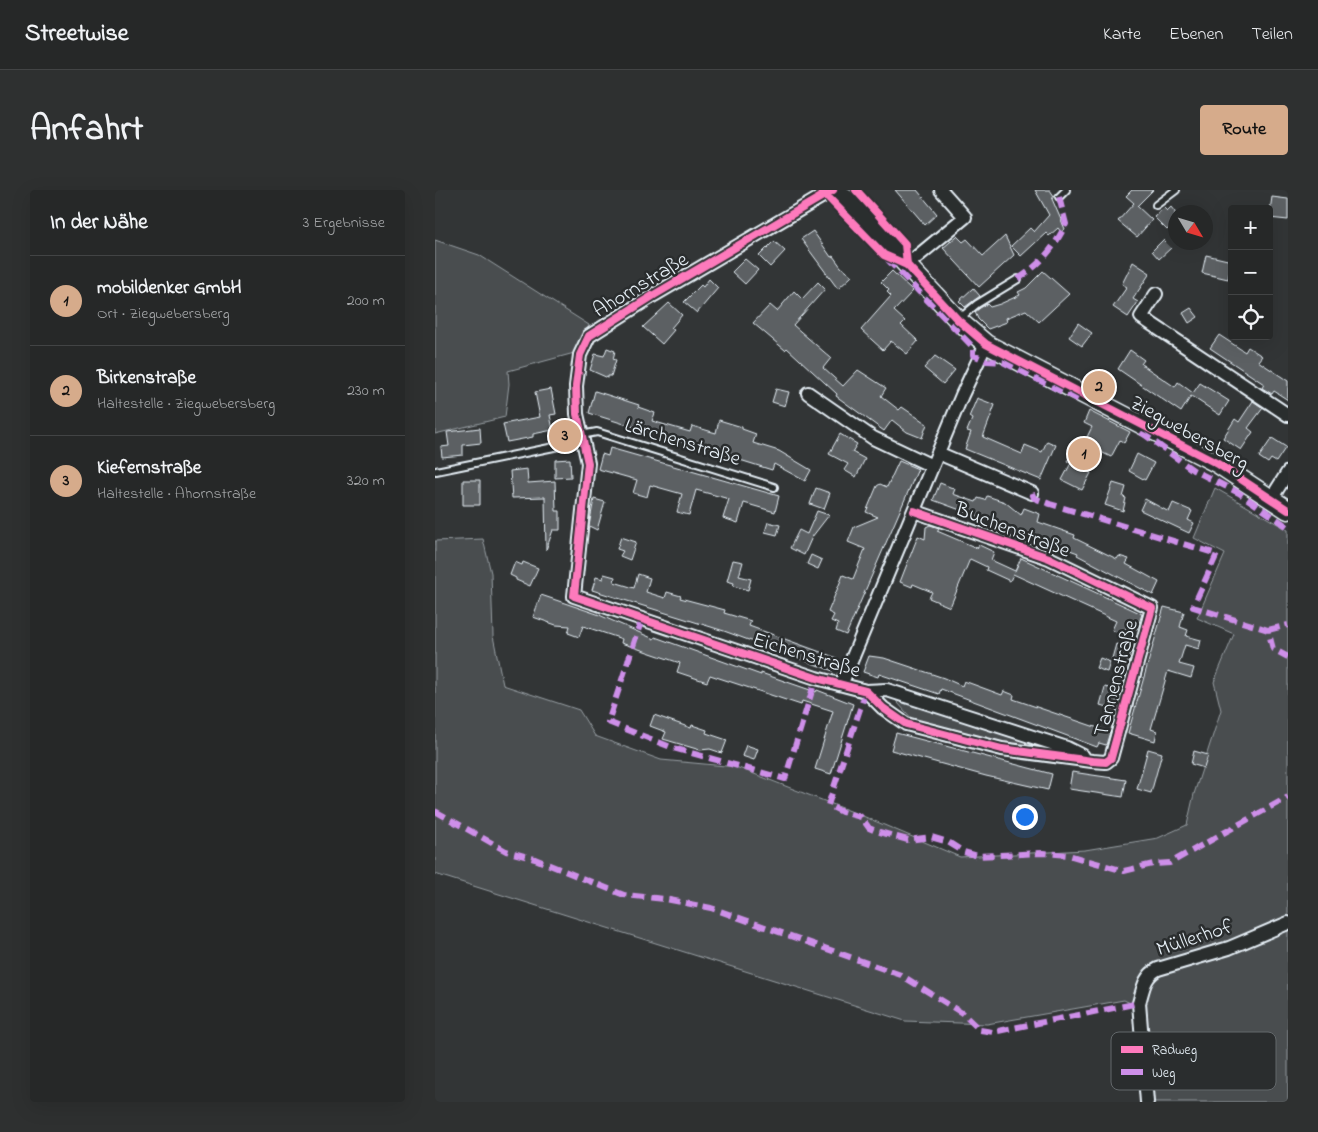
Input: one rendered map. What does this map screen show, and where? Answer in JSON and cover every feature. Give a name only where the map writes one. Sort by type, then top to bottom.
[{"type":"main road","name":"Ziegwebersberg","points":[[837,190],[958,320],[986,344],[1194,451],[1288,510]]},
{"type":"street","name":"Ahornstraße","points":[[574,596],[587,463],[581,435],[576,386],[580,355],[589,336],[647,299],[833,190]]},
{"type":"street","points":[[907,264],[965,218],[941,190]]},
{"type":"street","points":[[1156,294],[1141,317],[1288,415]]},
{"type":"street","points":[[842,683],[932,466],[986,344]]},
{"type":"street","points":[[807,393],[873,438],[932,466]]},
{"type":"street","points":[[938,453],[1032,493]]},
{"type":"street","points":[[1271,499],[1288,472]]},
{"type":"street","name":"Buchenstraße","points":[[914,511],[1049,558],[1152,608]]},
{"type":"street","name":"Eichenstraße","points":[[574,596],[816,678],[842,683],[866,691],[887,690],[1067,748],[1092,761]]},
{"type":"street","name":"Tannenstraße","points":[[1111,758],[1152,608]]},
{"type":"street","name":"Eichenstraße","points":[[866,691],[883,708],[906,724],[1002,749],[1092,761],[1105,762],[1111,758]]},
{"type":"street","name":"Müllerhof","points":[[1141,1032],[1139,1003],[1142,988],[1150,974],[1158,969],[1229,948],[1288,923]]},
{"type":"lane","points":[[1059,197],[1066,190]]},
{"type":"lane","points":[[1156,205],[1176,190]]},
{"type":"lane","points":[[958,320],[977,304],[1019,279]]},
{"type":"lane","name":"Lärchenstraße","points":[[581,435],[597,432],[774,486]]},
{"type":"lane","points":[[436,471],[565,445],[581,435]]},
{"type":"shaded area","points":[[435,240],[479,255],[589,325],[578,352],[508,371],[509,384],[505,417],[435,434]]},
{"type":"shaded area","points":[[1215,488],[1288,530],[1288,1102],[1150,1102],[1149,1090],[1276,1090],[1276,1032],[1146,1032],[1145,1010],[1124,1000],[987,1024],[905,1021],[435,874],[435,541],[483,539],[491,573],[493,636],[503,685],[579,710],[595,736],[661,760],[736,767],[858,814],[960,857],[1085,850],[1158,838],[1187,825],[1194,794],[1221,710],[1214,682],[1234,634],[1197,618],[1225,554],[1194,538]]},
{"type":"shaded area","points":[[890,694],[1040,743],[1039,750],[979,739],[913,720]]},
{"type":"building","points":[[895,190],[917,190],[937,214],[925,225]]},
{"type":"building","points":[[1035,190],[1050,190],[1054,196],[1052,199],[1065,229],[1061,232],[1058,228],[1049,236],[1046,233],[1021,256],[1011,246],[1030,228],[1034,232],[1049,215]]},
{"type":"building","points":[[1132,190],[1153,190],[1137,206],[1152,220],[1137,237],[1118,221],[1134,203],[1126,196]]},
{"type":"building","points":[[1272,197],[1288,199],[1288,220],[1273,218],[1273,205],[1271,205]]},
{"type":"building","points":[[1164,208],[1167,211],[1167,230],[1154,217]]},
{"type":"building","points":[[813,231],[831,257],[833,256],[841,267],[852,276],[838,289],[801,239]]},
{"type":"building","points":[[957,236],[963,242],[967,239],[983,256],[1005,236],[1014,255],[979,287],[943,248]]},
{"type":"building","points":[[1163,240],[1168,245],[1169,250],[1159,259],[1152,251]]},
{"type":"building","points":[[774,241],[785,251],[770,267],[759,256]]},
{"type":"building","points":[[1206,255],[1228,260],[1228,279],[1202,273]]},
{"type":"building","points":[[745,259],[758,270],[745,284],[732,272]]},
{"type":"building","points":[[1133,262],[1150,273],[1133,299],[1138,302],[1128,317],[1113,307],[1127,287],[1122,284]]},
{"type":"building","points":[[892,271],[913,291],[894,311],[905,321],[901,325],[918,341],[907,354],[891,341],[883,350],[861,330],[891,296],[887,292],[889,290],[881,282]]},
{"type":"building","points":[[1043,271],[1069,294],[1039,322],[1026,310],[1006,318],[1007,322],[988,329],[978,319],[975,312],[980,308],[987,304],[990,307],[1000,304],[1020,295],[1018,292],[1026,288]]},
{"type":"building","points":[[709,279],[718,288],[697,313],[684,302],[701,285],[703,287]]},
{"type":"building","points":[[818,282],[825,289],[793,325],[831,358],[823,368],[843,386],[858,370],[886,388],[881,396],[899,410],[902,407],[927,424],[922,438],[907,432],[892,420],[884,431],[836,396],[837,394],[787,348],[785,350],[753,323],[770,305],[777,311],[794,291],[802,299]]},
{"type":"building","points":[[973,288],[980,296],[965,307],[959,301]]},
{"type":"building","points":[[669,303],[682,315],[671,328],[674,330],[662,344],[643,327]]},
{"type":"building","points":[[1191,308],[1198,317],[1189,323],[1183,313]]},
{"type":"building","points":[[1078,323],[1092,333],[1082,346],[1069,337]]},
{"type":"building","points":[[1219,335],[1245,352],[1248,347],[1262,356],[1258,361],[1288,381],[1288,400],[1274,391],[1272,394],[1262,388],[1264,384],[1210,348]]},
{"type":"building","points":[[607,348],[615,351],[613,359],[616,360],[611,376],[608,376],[608,378],[590,370],[595,354],[604,356]]},
{"type":"building","points":[[1130,350],[1144,360],[1141,364],[1175,387],[1178,382],[1193,393],[1200,383],[1229,401],[1220,415],[1191,396],[1181,412],[1118,369]]},
{"type":"building","points":[[935,356],[955,370],[943,384],[924,368]]},
{"type":"building","points":[[551,389],[556,414],[550,415],[553,430],[533,434],[533,437],[507,442],[503,424],[540,417],[535,392]]},
{"type":"building","points":[[776,389],[789,392],[785,406],[772,402]]},
{"type":"building","points":[[595,391],[639,405],[638,407],[655,413],[652,421],[690,432],[692,426],[716,433],[719,420],[742,427],[742,429],[756,434],[753,443],[779,451],[811,470],[805,481],[774,464],[772,470],[589,413]]},
{"type":"building","points":[[977,398],[995,405],[983,437],[1022,454],[1025,445],[1042,452],[1047,441],[1056,445],[1041,480],[965,449],[971,432],[967,431],[972,419],[969,417]]},
{"type":"building","points":[[1253,401],[1263,408],[1248,428],[1253,432],[1241,450],[1223,438],[1235,419],[1239,422]]},
{"type":"building","points":[[1089,411],[1130,432],[1124,443],[1120,440],[1111,457],[1099,451],[1087,471],[1091,473],[1082,490],[1062,480],[1071,463],[1067,461],[1077,444],[1082,447],[1092,427],[1084,423]]},
{"type":"building","points":[[480,428],[481,443],[463,445],[463,455],[442,457],[441,447],[449,446],[447,432]]},
{"type":"building","points":[[840,434],[857,444],[852,452],[865,459],[856,477],[844,470],[848,464],[829,454]]},
{"type":"building","points":[[1272,438],[1286,447],[1276,462],[1271,459],[1268,463],[1259,457]]},
{"type":"building","points":[[610,448],[779,496],[775,512],[744,503],[738,523],[723,518],[729,499],[696,490],[689,515],[677,512],[682,494],[650,485],[647,497],[633,493],[637,480],[598,469],[602,454],[608,456]]},
{"type":"building","points":[[1137,454],[1154,463],[1145,480],[1129,471]]},
{"type":"building","points":[[570,459],[571,477],[555,478],[555,460]]},
{"type":"building","points":[[899,461],[918,469],[846,635],[836,631],[838,624],[831,621],[834,615],[828,612],[843,575],[853,579],[865,549],[848,542],[854,527],[878,517],[866,512],[877,486],[880,484],[887,487]]},
{"type":"building","points":[[527,469],[528,483],[555,481],[556,511],[560,511],[560,530],[553,530],[546,550],[545,497],[512,498],[510,471]]},
{"type":"building","points":[[463,480],[480,480],[480,505],[463,505]]},
{"type":"building","points":[[940,483],[955,489],[953,494],[976,502],[978,498],[985,500],[987,496],[1005,502],[1021,515],[1024,508],[1040,514],[1038,522],[1075,535],[1074,538],[1117,559],[1119,556],[1129,559],[1126,564],[1159,582],[1153,595],[1077,555],[1078,553],[933,500]]},
{"type":"building","points":[[1113,483],[1126,487],[1123,497],[1126,498],[1123,511],[1105,505]]},
{"type":"building","points":[[816,488],[830,493],[824,509],[810,504]]},
{"type":"building","points":[[594,499],[605,502],[597,530],[589,526]]},
{"type":"building","points":[[1145,499],[1169,512],[1173,503],[1192,511],[1188,520],[1194,523],[1189,533],[1140,510]]},
{"type":"building","points":[[817,511],[829,515],[812,537],[804,555],[790,548],[799,530],[807,534]]},
{"type":"building","points":[[768,522],[780,525],[777,535],[765,532]]},
{"type":"building","points":[[930,525],[939,528],[937,531],[977,548],[979,545],[994,552],[991,560],[1015,571],[1021,558],[1142,614],[1137,629],[1128,624],[1123,635],[1112,630],[1116,621],[1013,574],[1010,581],[986,570],[987,567],[970,559],[950,607],[929,598],[932,592],[913,584],[912,587],[900,582],[918,536],[925,539],[926,527]]},
{"type":"building","points":[[621,537],[636,542],[630,560],[620,556],[623,551],[617,549]]},
{"type":"building","points":[[811,555],[822,560],[818,569],[807,564]]},
{"type":"building","points":[[733,560],[743,562],[739,576],[751,579],[748,590],[733,586],[734,583],[727,581]]},
{"type":"building","points":[[515,562],[522,565],[523,562],[538,568],[530,586],[510,575]]},
{"type":"building","points":[[604,574],[615,577],[614,582],[634,588],[638,574],[650,578],[646,592],[665,598],[667,592],[681,596],[680,598],[725,610],[724,613],[751,621],[749,626],[837,658],[833,671],[724,631],[592,590],[596,577],[603,579]]},
{"type":"building","points":[[541,595],[597,614],[654,639],[655,637],[761,675],[761,673],[816,692],[817,690],[853,704],[831,774],[815,769],[833,711],[802,701],[801,705],[710,675],[707,682],[677,672],[680,663],[621,643],[622,639],[583,626],[579,637],[568,633],[570,626],[556,625],[533,617]]},
{"type":"building","points":[[1164,607],[1184,612],[1180,627],[1188,630],[1186,636],[1201,640],[1199,649],[1185,645],[1179,664],[1194,668],[1191,678],[1168,671],[1151,729],[1157,731],[1155,741],[1128,733]]},
{"type":"building","points":[[1116,644],[1131,648],[1126,666],[1111,662]]},
{"type":"building","points":[[869,656],[884,658],[962,686],[964,681],[1002,695],[1004,691],[1014,695],[1013,699],[1110,732],[1106,745],[1099,743],[1097,747],[941,689],[939,694],[879,674],[878,677],[863,672]]},
{"type":"building","points":[[1100,658],[1110,662],[1107,672],[1096,668]]},
{"type":"building","points":[[1105,687],[1119,691],[1114,709],[1100,705]]},
{"type":"building","points":[[654,715],[691,728],[692,725],[707,730],[706,733],[727,740],[722,753],[710,749],[700,750],[663,739],[666,732],[650,726]]},
{"type":"building","points":[[896,733],[1052,774],[1048,790],[986,776],[891,750]]},
{"type":"building","points":[[746,745],[758,749],[754,760],[742,756]]},
{"type":"building","points":[[1148,749],[1162,753],[1151,793],[1137,789]]},
{"type":"building","points":[[1194,751],[1208,755],[1204,768],[1191,764]]},
{"type":"building","points":[[1072,772],[1126,780],[1123,797],[1069,789]]},
{"type":"marked path","points":[[1018,279],[1046,255],[1057,241],[1066,224],[1059,197]]},
{"type":"marked path","points":[[887,259],[973,347],[973,355],[987,361],[1003,362],[1079,400]]},
{"type":"marked path","points":[[1141,432],[1193,470],[1239,493],[1288,527]]},
{"type":"marked path","points":[[1032,493],[1034,498],[1050,504],[1217,554],[1193,607],[1268,630],[1273,649],[1288,657]]},
{"type":"marked path","points":[[642,619],[608,722],[673,748],[785,779],[816,678]]},
{"type":"marked path","points":[[1268,630],[1288,625]]},
{"type":"marked path","points":[[866,691],[828,805],[842,812],[861,817],[869,828],[908,840],[931,837],[948,842],[964,852],[978,856],[1043,853],[1068,855],[1124,871],[1153,864],[1170,863],[1288,797]]},
{"type":"marked path","points":[[435,811],[506,851],[535,859],[624,895],[665,899],[711,908],[901,975],[962,1013],[980,1030],[993,1032],[1139,1003]]},
{"type":"cycle path","points":[[821,190],[884,255],[907,265],[958,320],[986,344],[1218,464],[1288,510]]},
{"type":"cycle path","points":[[833,190],[654,295],[589,336],[580,355],[576,386],[577,414],[588,463],[574,596],[816,678],[866,691],[883,708],[906,724],[1002,749],[1106,762],[1111,758],[1152,608],[1049,558],[914,511]]},
{"type":"cycle path","points":[[856,190],[905,244],[907,265]]},
{"type":"place","name":"Birkenstraße","points":[[1099,387]]},
{"type":"place","name":"Kiefernstraße","points":[[565,436]]},
{"type":"place","name":"mobildenker GmbH","points":[[1084,454]]}]
